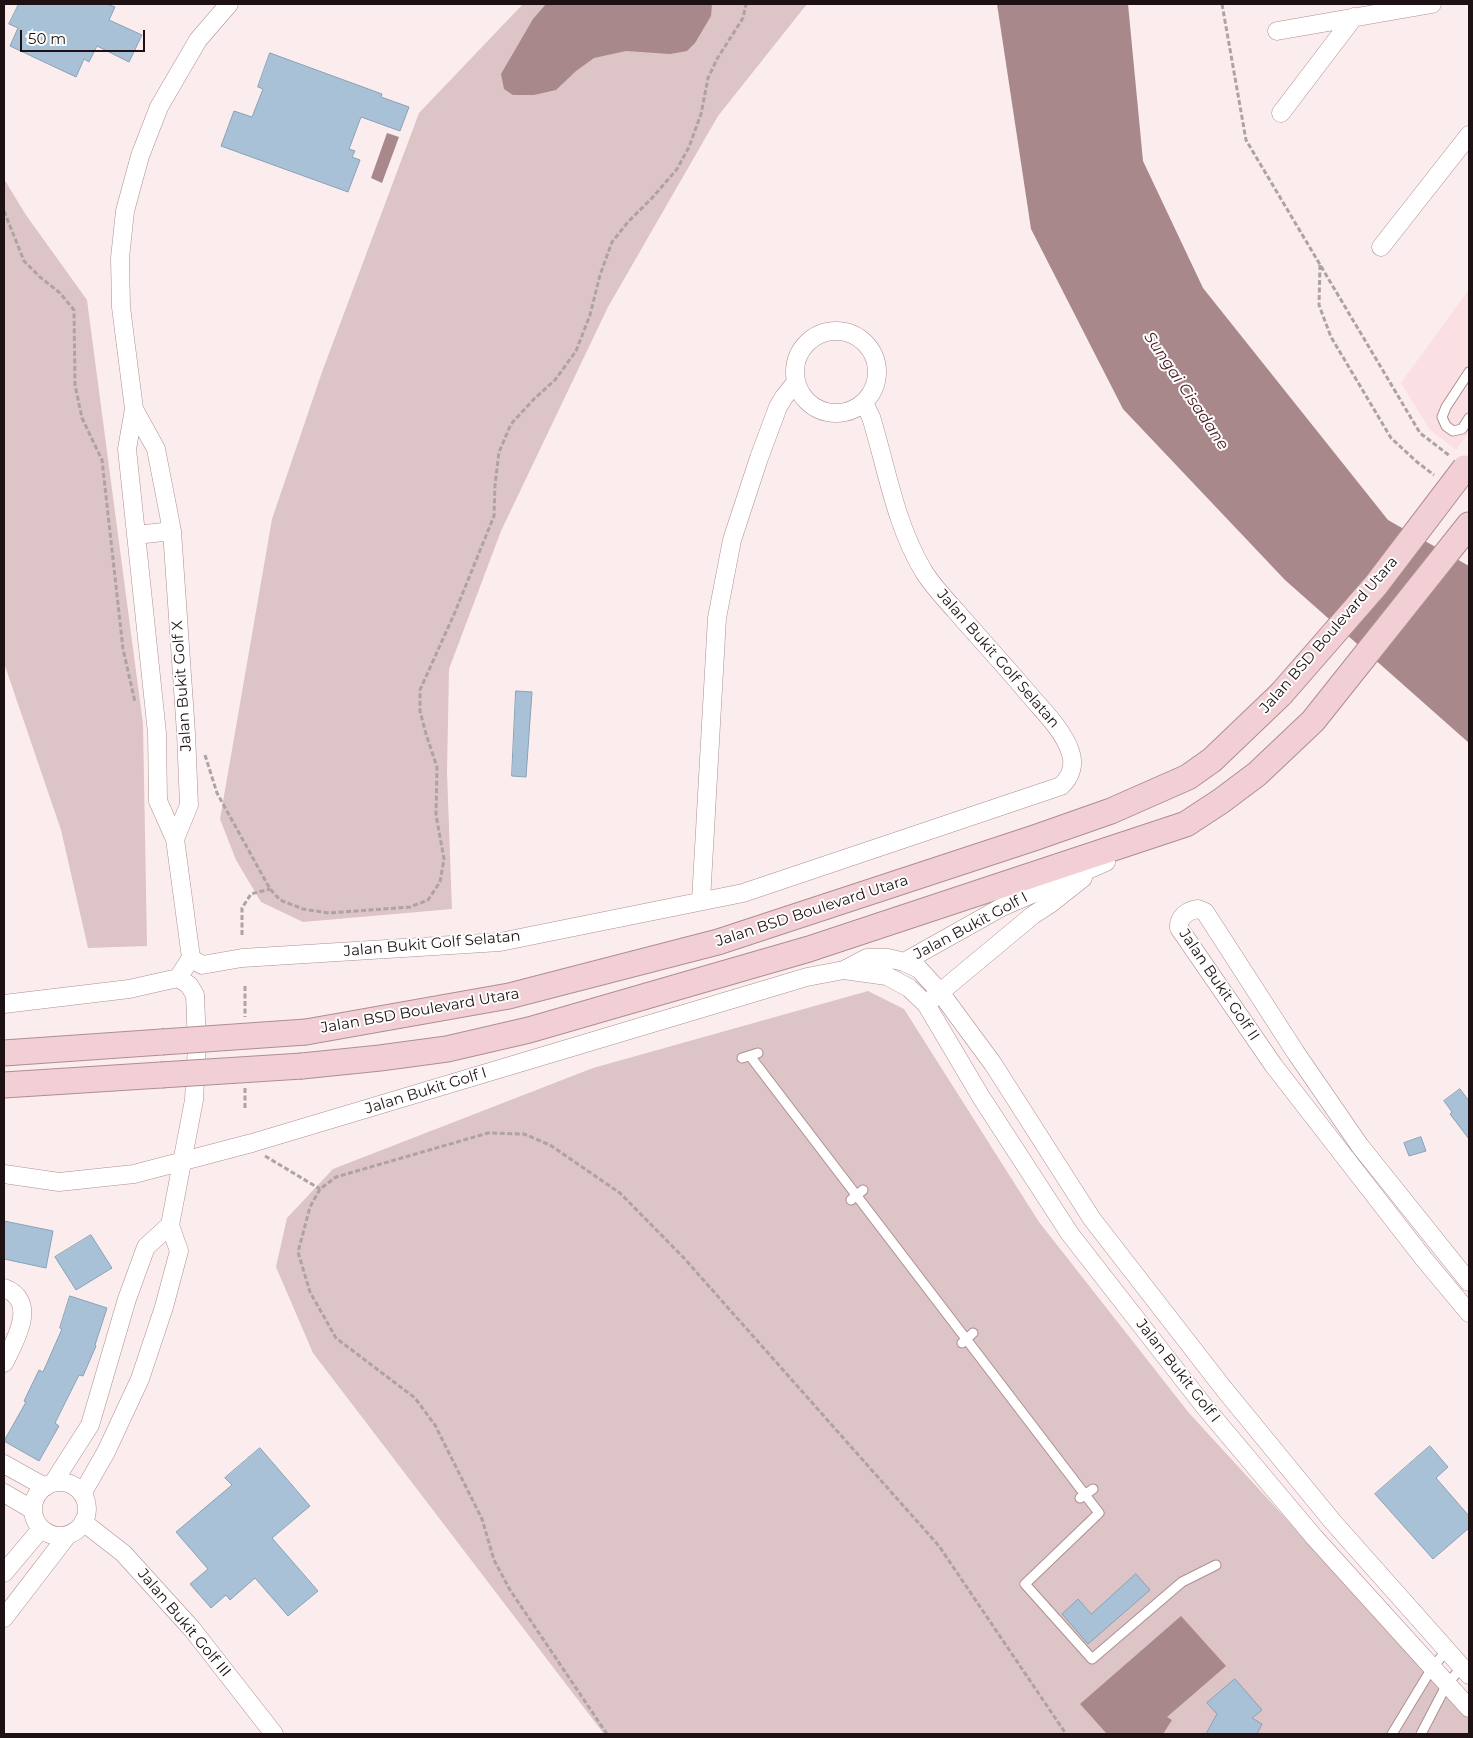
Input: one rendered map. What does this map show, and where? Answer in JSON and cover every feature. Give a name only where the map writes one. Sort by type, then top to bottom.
[{"type":"main road","name":"Jalan BSD Boulevard Utara","points":[[4,1054],[306,1032],[509,996],[718,942],[1111,811],[1188,777],[1212,760],[1281,694],[1376,585],[1467,464]]},
{"type":"main road","points":[[4,1085],[302,1066],[447,1049],[529,1030],[809,949],[1186,824],[1257,774],[1313,721],[1469,525]]},
{"type":"street","name":"Jalan Bukit Golf X","points":[[196,962],[176,840],[158,801],[157,733],[127,448],[134,409],[121,307],[120,258],[126,211],[140,156],[160,107],[198,40],[229,4]]},
{"type":"street","points":[[1277,31],[1432,4]]},
{"type":"street","points":[[1281,113],[1354,17]]},
{"type":"street","points":[[1381,247],[1469,135]]},
{"type":"street","points":[[826,332],[844,332],[853,335],[868,346],[878,371],[874,389],[864,404],[845,413],[834,414],[824,412],[806,400],[796,382],[796,364],[804,347],[817,336],[826,332]]},
{"type":"street","points":[[702,901],[718,618],[732,540],[756,466],[778,407],[796,382]]},
{"type":"street","name":"Jalan Bukit Golf Selatan","points":[[196,962],[500,942],[743,893],[1061,786],[1071,774],[1071,753],[1058,728],[924,572],[897,513],[871,417],[864,404]]},
{"type":"street","name":"Jalan Bukit Golf X","points":[[134,409],[156,449],[172,531],[189,805],[176,840]]},
{"type":"street","points":[[136,535],[172,531]]},
{"type":"street","points":[[157,733],[186,733]]},
{"type":"street","name":"Jalan Bukit Golf I","points":[[904,962],[1002,906],[1094,867],[1186,824]]},
{"type":"street","name":"Jalan Bukit Golf I","points":[[926,1004],[1033,914],[1076,885],[1094,867]]},
{"type":"street","name":"Jalan Bukit Golf II","points":[[1469,1282],[1360,1146],[1296,1053],[1205,912],[1198,909],[1186,913],[1178,924],[1178,928],[1274,1066],[1424,1259],[1469,1313]]},
{"type":"street","name":"Jalan Bukit Golf I","points":[[4,1174],[59,1182],[134,1174],[252,1143],[807,978],[844,970],[867,958],[888,958],[904,962],[919,969],[940,992],[993,1064],[1092,1219],[1230,1397],[1333,1522],[1466,1671]]},
{"type":"street","points":[[4,1004],[183,982],[196,962]]},
{"type":"street","name":"Jalan Bukit Golf I","points":[[844,970],[887,976],[909,988],[926,1004],[981,1096],[1070,1234],[1204,1406],[1314,1537],[1469,1708]]},
{"type":"street","points":[[82,1494],[106,1452],[140,1379],[164,1307],[179,1251],[170,1225],[192,1119],[196,1084],[196,995],[183,982]]},
{"type":"street","points":[[67,1536],[52,1535],[42,1529],[35,1519],[34,1501],[39,1493],[49,1485],[90,1426],[126,1299],[146,1247],[170,1225]]},
{"type":"street","points":[[4,1288],[11,1291],[19,1299],[23,1316],[20,1333],[4,1363]]},
{"type":"street","points":[[4,1464],[49,1485],[64,1483],[74,1487],[82,1494],[87,1508],[84,1522],[67,1536],[4,1618]]},
{"type":"street","points":[[4,1493],[33,1510]]},
{"type":"street","name":"Jalan Bukit Golf III","points":[[84,1522],[123,1553],[192,1628],[274,1734]]},
{"type":"street","points":[[4,1573],[42,1529]]},
{"type":"lane","points":[[1469,372],[1446,407],[1442,417],[1446,426],[1453,431],[1462,429],[1469,418]]},
{"type":"lane","points":[[750,1056],[1099,1512],[1025,1584],[1092,1659],[1182,1582],[1216,1565]]},
{"type":"lane","points":[[1392,1734],[1432,1668],[1447,1650]]},
{"type":"lane","points":[[1421,1734],[1447,1684],[1466,1671]]},
{"type":"path","points":[[204,749],[217,793],[270,889],[280,900],[303,909],[329,913],[410,907],[428,900],[440,882],[444,859],[436,815],[437,767],[420,711],[420,690],[455,612],[494,516],[499,452],[510,424],[554,380],[576,351],[590,315],[600,275],[612,242],[628,222],[665,184],[689,148],[701,114],[708,78],[717,59],[743,18],[746,4]]},
{"type":"path","points":[[1222,4],[1246,140],[1420,433],[1467,464]]},
{"type":"path","points":[[4,211],[24,261],[60,293],[74,310],[75,385],[82,418],[102,460],[123,649],[137,710]]},
{"type":"path","points":[[1320,264],[1319,305],[1331,337],[1391,438],[1417,462],[1439,478]]},
{"type":"path","points":[[242,935],[242,908],[251,894],[270,889]]},
{"type":"path","points":[[608,1734],[510,1590],[494,1560],[482,1519],[435,1425],[415,1398],[336,1338],[310,1292],[298,1252],[310,1207],[320,1189],[336,1177],[488,1133],[524,1134],[550,1145],[620,1193],[684,1257],[939,1546],[1066,1734]]},
{"type":"path","points":[[260,1154],[320,1189]]},
{"type":"shaded area","points":[[523,4],[807,4],[718,116],[608,307],[501,531],[449,669],[447,772],[452,909],[303,922],[261,902],[236,860],[220,819],[272,519],[322,372],[419,113]]},
{"type":"shaded area","points":[[4,179],[26,215],[87,300],[143,724],[147,946],[88,948],[61,830],[4,663]]},
{"type":"shaded area","points":[[1469,289],[1469,432],[1456,450],[1430,430],[1401,383]]},
{"type":"shaded area","points":[[868,991],[904,1009],[1039,1222],[1189,1413],[1469,1718],[1469,1734],[604,1734],[313,1353],[276,1267],[287,1218],[333,1169],[593,1068]]},
{"type":"water","points":[[546,4],[712,4],[711,16],[695,43],[687,51],[670,54],[626,51],[594,58],[576,71],[556,90],[534,95],[513,95],[504,89],[501,74],[533,19]]},
{"type":"water","name":"Sungai Cisadane","points":[[997,4],[1128,4],[1143,161],[1203,288],[1388,520],[1469,566],[1469,743],[1285,580],[1123,409],[1031,229]]},
{"type":"water","points":[[387,133],[399,137],[382,183],[371,178]]},
{"type":"water","points":[[1181,1616],[1226,1666],[1167,1717],[1172,1720],[1163,1734],[1107,1734],[1080,1704]]},
{"type":"building","points":[[19,4],[107,4],[115,7],[109,20],[142,35],[129,62],[97,46],[89,62],[84,59],[76,77],[10,46],[18,28],[9,24]]},
{"type":"building","points":[[270,53],[382,94],[381,97],[409,107],[400,131],[361,117],[349,149],[355,151],[352,157],[360,160],[348,192],[221,146],[234,111],[252,117],[263,89],[258,87]]},
{"type":"building","points":[[516,691],[532,692],[526,777],[512,776]]},
{"type":"building","points":[[1460,1089],[1469,1101],[1469,1139],[1450,1114],[1452,1112],[1444,1101]]},
{"type":"building","points":[[1421,1137],[1426,1151],[1409,1156],[1404,1143]]},
{"type":"building","points":[[4,1221],[53,1231],[46,1268],[4,1259]]},
{"type":"building","points":[[91,1235],[112,1268],[76,1290],[55,1257]]},
{"type":"building","points":[[70,1296],[107,1308],[96,1346],[83,1376],[79,1375],[55,1423],[59,1426],[39,1461],[4,1441],[26,1402],[24,1401],[39,1370],[43,1372],[62,1329],[60,1328]]},
{"type":"building","points":[[1430,1446],[1448,1467],[1436,1478],[1469,1516],[1469,1528],[1433,1559],[1375,1494]]},
{"type":"building","points":[[260,1448],[310,1506],[272,1538],[318,1591],[288,1616],[255,1578],[230,1600],[226,1595],[211,1608],[190,1584],[208,1569],[176,1532],[232,1485],[225,1478]]},
{"type":"building","points":[[1136,1574],[1150,1590],[1088,1644],[1062,1614],[1078,1599],[1091,1614]]},
{"type":"building","points":[[1235,1679],[1262,1710],[1252,1718],[1262,1724],[1257,1734],[1206,1734],[1217,1714],[1207,1703]]}]
